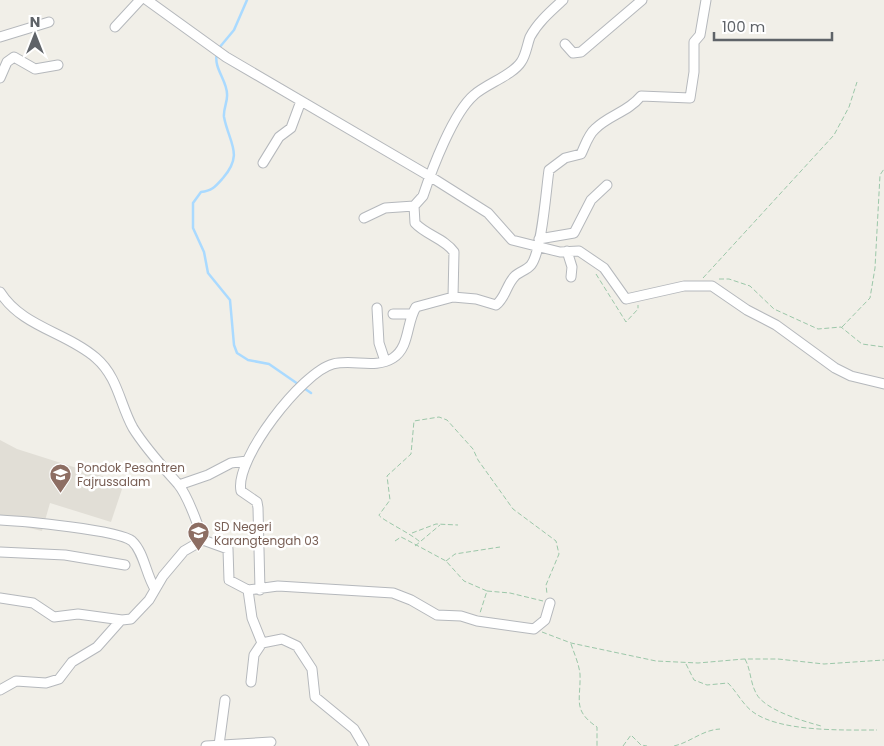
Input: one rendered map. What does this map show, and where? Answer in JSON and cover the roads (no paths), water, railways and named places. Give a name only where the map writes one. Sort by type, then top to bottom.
[{"type":"street","points":[[115,27],[140,0]]},
{"type":"street","points":[[147,0],[226,57],[431,176],[488,213],[512,240],[538,243],[560,252],[578,251],[604,268],[626,299],[684,286],[712,286],[747,310],[776,325],[834,368],[851,376],[884,384]]},
{"type":"street","points":[[364,218],[385,208],[414,206],[423,196],[455,118],[465,103],[521,62],[534,31],[563,0]]},
{"type":"street","points":[[565,44],[573,53],[581,52],[642,0]]},
{"type":"street","points":[[260,590],[257,502],[241,491],[239,484],[247,461],[257,443],[299,386],[323,368],[334,364],[385,361],[399,354],[404,344],[411,314],[416,307],[453,297],[476,299],[496,305],[502,300],[515,276],[530,265],[538,243],[550,170],[553,166],[565,158],[581,154],[595,128],[614,115],[632,107],[641,96],[690,98],[694,72],[694,42],[700,35],[706,0]]},
{"type":"street","points":[[0,37],[49,22]]},
{"type":"street","points":[[0,78],[7,62],[14,56],[35,69],[58,64]]},
{"type":"street","points":[[263,163],[279,137],[291,128],[300,101]]},
{"type":"street","points":[[538,243],[574,233],[591,200],[607,185]]},
{"type":"street","points":[[414,206],[415,223],[422,231],[448,245],[454,252],[453,297]]},
{"type":"street","points":[[567,251],[572,267],[571,277]]},
{"type":"street","points":[[0,292],[19,315],[81,347],[106,369],[114,382],[132,426],[168,476],[179,485],[200,527],[203,540]]},
{"type":"street","points":[[377,308],[379,342],[385,361]]},
{"type":"street","points":[[393,314],[411,314]]},
{"type":"street","points":[[179,485],[208,475],[231,463],[247,461]]},
{"type":"street","points":[[0,520],[98,532],[131,540],[138,549],[155,589]]},
{"type":"street","points":[[0,598],[32,603],[54,617],[78,614],[121,620],[131,619],[139,612],[184,551],[203,540],[228,549],[231,582],[248,590],[260,590],[278,586],[393,593],[411,600],[437,615],[462,616],[477,621],[534,630],[545,620],[550,602]]},
{"type":"street","points":[[0,552],[65,555],[125,566]]},
{"type":"street","points":[[248,590],[252,618],[262,643]]},
{"type":"street","points":[[0,690],[16,681],[46,683],[59,679],[72,662],[97,647],[121,620]]},
{"type":"street","points":[[251,682],[254,654],[262,643],[282,639],[297,646],[312,669],[315,697],[354,729],[364,746]]},
{"type":"street","points":[[219,745],[225,700]]},
{"type":"street","points":[[206,746],[271,742]]},
{"type":"waterway","points":[[219,48],[234,30],[247,0]]},
{"type":"waterway","points":[[217,53],[218,69],[225,84],[227,94],[224,117],[234,155],[233,162],[223,178],[213,188],[201,192],[193,203],[193,228],[204,252],[208,273],[230,300],[234,345],[237,353],[248,360],[269,364],[311,393]]},
{"type":"place","name":"Pondok Pesantren Fajrussalam","points":[[61,493]]},
{"type":"place","name":"SD Negeri Karangtengah 03","points":[[198,552]]}]
